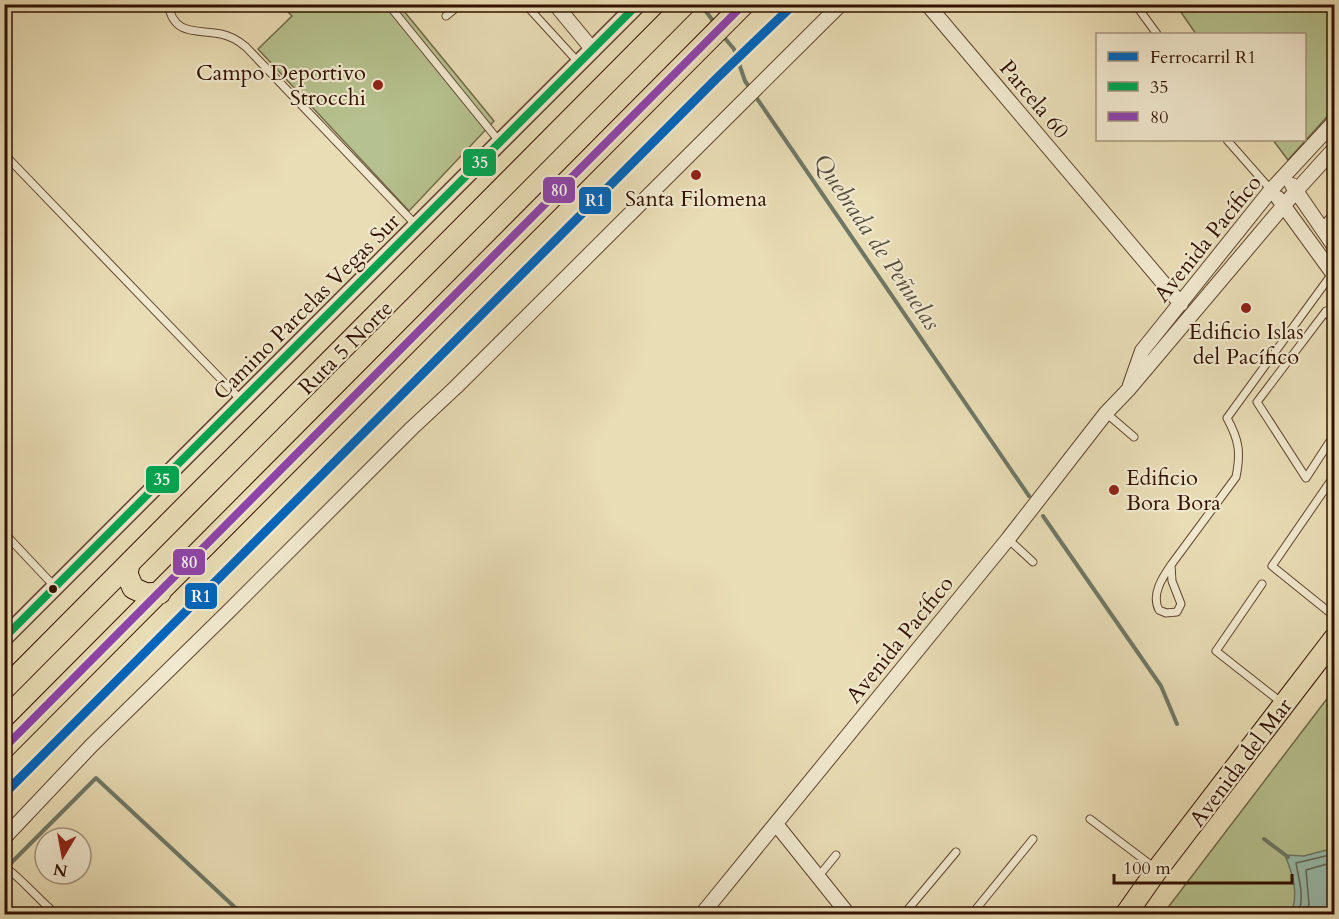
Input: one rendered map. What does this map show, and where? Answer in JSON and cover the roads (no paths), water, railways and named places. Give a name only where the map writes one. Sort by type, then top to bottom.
[{"type":"main road","name":"Ruta 5 Norte","points":[[4,689],[685,4]]},
{"type":"main road","name":"Ruta 5 Norte","points":[[4,748],[744,4]]},
{"type":"main road","points":[[129,564],[128,580],[133,588],[140,594],[160,593]]},
{"type":"main road","name":"Avenida del Mar","points":[[1126,915],[1157,870],[1335,639]]},
{"type":"street","points":[[555,4],[593,50]]},
{"type":"street","name":"Camino Parcelas Vegas Sur","points":[[4,638],[638,4]]},
{"type":"street","points":[[4,838],[91,746],[841,4]]},
{"type":"street","name":"Parcela 60","points":[[927,4],[1181,304]]},
{"type":"street","name":"Avenida Pacífico","points":[[1128,390],[1142,351],[1271,190],[1335,122]]},
{"type":"street","name":"Avenida Pacífico","points":[[702,915],[1008,539],[1106,413],[1296,191],[1335,149]]},
{"type":"street","points":[[1285,176],[1335,246]]},
{"type":"street","points":[[1271,190],[1334,273]]},
{"type":"street","points":[[776,824],[848,915]]},
{"type":"lane","points":[[168,4],[173,17],[182,27],[197,32],[227,35],[246,47],[417,227]]},
{"type":"lane","points":[[388,4],[500,143]]},
{"type":"lane","points":[[446,16],[461,4]]},
{"type":"lane","points":[[525,4],[580,63]]},
{"type":"lane","points":[[1136,4],[1156,33]]},
{"type":"lane","points":[[1228,141],[1271,190]]},
{"type":"lane","points":[[4,154],[242,401]]},
{"type":"lane","points":[[1321,228],[1335,213]]},
{"type":"lane","points":[[1171,565],[1172,581],[1181,604],[1177,612],[1166,613],[1159,610],[1155,603],[1157,590],[1171,565],[1236,477],[1240,459],[1238,437],[1227,418],[1334,273]]},
{"type":"lane","points":[[1335,323],[1326,311],[1257,402],[1306,478],[1335,435]]},
{"type":"lane","points":[[1106,413],[1134,437]]},
{"type":"lane","points":[[1335,476],[1272,566],[1335,616]]},
{"type":"lane","points":[[4,531],[55,588]]},
{"type":"lane","points":[[1008,539],[1033,562]]},
{"type":"lane","points":[[1262,584],[1216,651],[1284,704]]},
{"type":"lane","points":[[1090,819],[1157,870]]},
{"type":"lane","points":[[972,915],[1033,839]]},
{"type":"lane","points":[[904,915],[956,852]]},
{"type":"lane","points":[[818,877],[836,855]]},
{"type":"lane","points":[[4,866],[18,876],[56,915]]},
{"type":"water","points":[[1334,848],[1334,914],[1291,914],[1295,899],[1294,885],[1285,855],[1304,856]]},
{"type":"waterway","name":"Quebrada de Peñuelas","points":[[702,6],[716,25]]},
{"type":"waterway","name":"Quebrada de Peñuelas","points":[[723,36],[734,49],[745,81],[1029,496]]},
{"type":"waterway","name":"Quebrada de Peñuelas","points":[[1043,516],[1161,686],[1177,724]]},
{"type":"waterway","points":[[5,869],[96,778],[242,914]]},
{"type":"waterway","points":[[1264,839],[1288,857]]},
{"type":"rail line","name":"R1","points":[[4,794],[717,78],[794,4]]},
{"type":"place","name":"Campo Deportivo Strocchi","points":[[378,85]]},
{"type":"place","name":"Santa Filomena","points":[[696,175]]},
{"type":"place","name":"Edificio Islas del Pacífico","points":[[1246,308]]},
{"type":"place","name":"Edificio Bora Bora","points":[[1114,490]]}]
